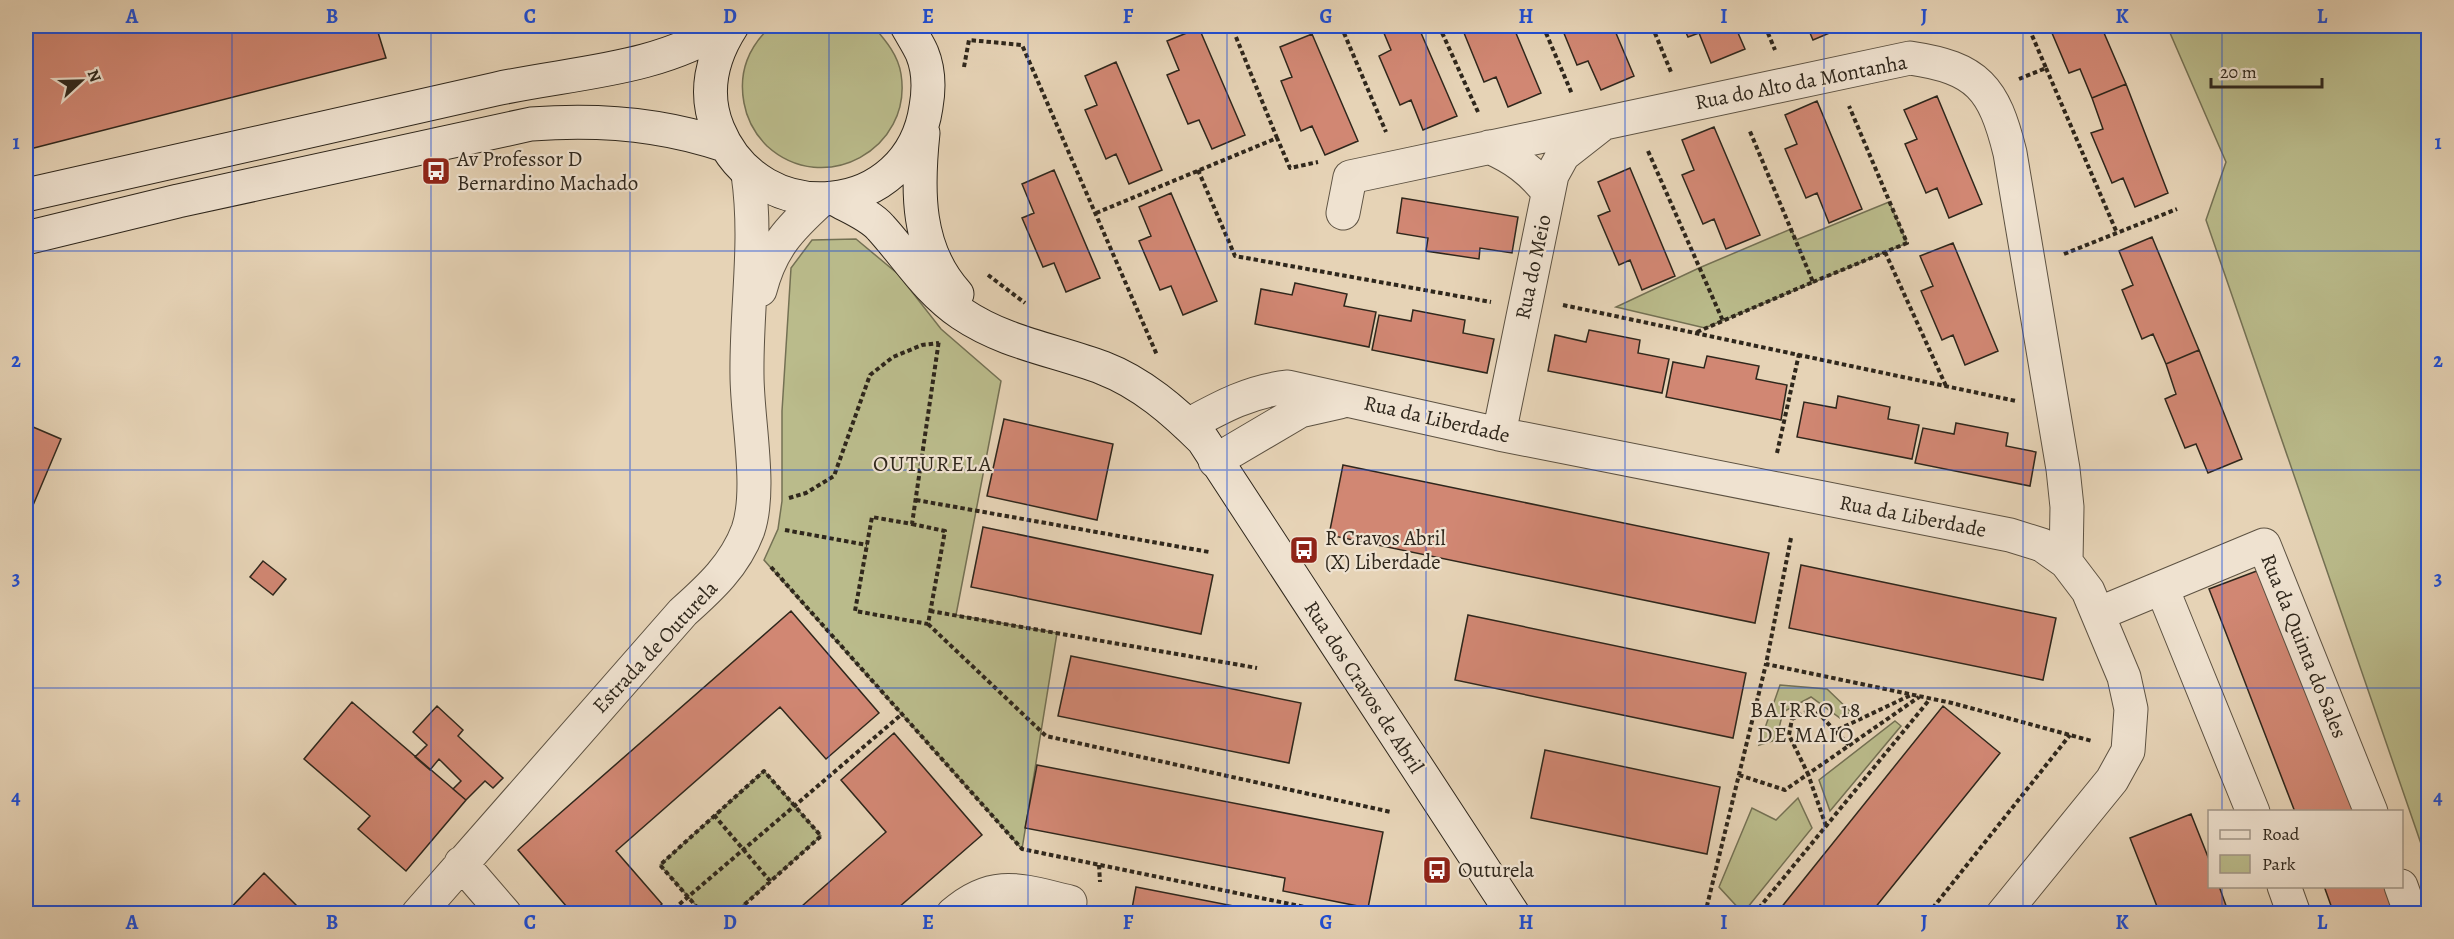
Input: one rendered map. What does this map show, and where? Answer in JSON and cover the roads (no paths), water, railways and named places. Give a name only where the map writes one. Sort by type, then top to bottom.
[{"type":"street","points":[[26,195],[521,84],[627,67],[703,40],[726,26]]},
{"type":"street","name":"Estrada de Outurela","points":[[732,26],[718,47],[710,80],[712,113],[724,145],[748,174],[770,189],[795,197],[828,199],[864,190],[890,174],[910,152],[924,124],[929,89],[923,54],[907,26]]},
{"type":"street","name":"Rua do Alto da Montanha","points":[[1343,213],[1350,177],[1910,58],[1943,63],[1972,78],[1992,99],[2002,122],[2010,153],[2067,507],[2066,562]]},
{"type":"street","points":[[26,238],[178,201],[531,123],[569,121],[657,129],[697,136],[724,145]]},
{"type":"street","name":"Rua do Meio","points":[[1499,434],[1552,175],[1563,155],[1606,122]]},
{"type":"street","points":[[924,124],[918,179],[920,215],[930,250],[946,282],[969,309],[1001,337]]},
{"type":"street","points":[[1489,147],[1511,156],[1528,169],[1548,192]]},
{"type":"street","name":"Estrada de Outurela","points":[[418,914],[683,612],[714,584],[740,548],[749,528],[752,501],[747,375],[753,247],[748,174]]},
{"type":"street","points":[[828,199],[880,226],[931,290],[963,315],[1001,337],[1104,369],[1158,399],[1203,440],[1215,460]]},
{"type":"street","name":"Estrada de Outurela","points":[[750,324],[767,264],[781,239],[828,199]]},
{"type":"street","name":"Rua da Liberdade","points":[[1188,425],[1225,404],[1264,389],[1288,387],[1499,434],[2010,535],[2042,545],[2066,562],[2088,591],[2098,614],[2124,677],[2131,709],[2128,750],[2112,780],[2014,910]]},
{"type":"street","name":"Rua da Liberdade","points":[[1215,460],[1300,411],[1317,405],[1353,400]]},
{"type":"street","name":"Rua dos Cravos de Abril","points":[[1215,460],[1513,914]]},
{"type":"street","name":"Rua da Quinta do Sales","points":[[2098,614],[2264,546],[2370,810]]},
{"type":"street","points":[[2162,588],[2252,810]]},
{"type":"street","points":[[461,863],[505,914]]},
{"type":"street","points":[[2285,888],[2295,914]]},
{"type":"street","points":[[2402,888],[2411,914]]},
{"type":"street","points":[[953,914],[968,900],[993,890],[1012,889],[1070,902]]},
{"type":"place","name":"Av Professor D Bernardino Machado","points":[[436,171]]},
{"type":"place","name":"R Cravos Abril (X) Liberdade","points":[[1304,550]]},
{"type":"place","name":"Outurela","points":[[1437,870]]},
{"type":"district","name":"OUTURELA","points":[[933,463]]},
{"type":"district","name":"BAIRRO 18 DE MAIO","points":[[1806,722]]}]
